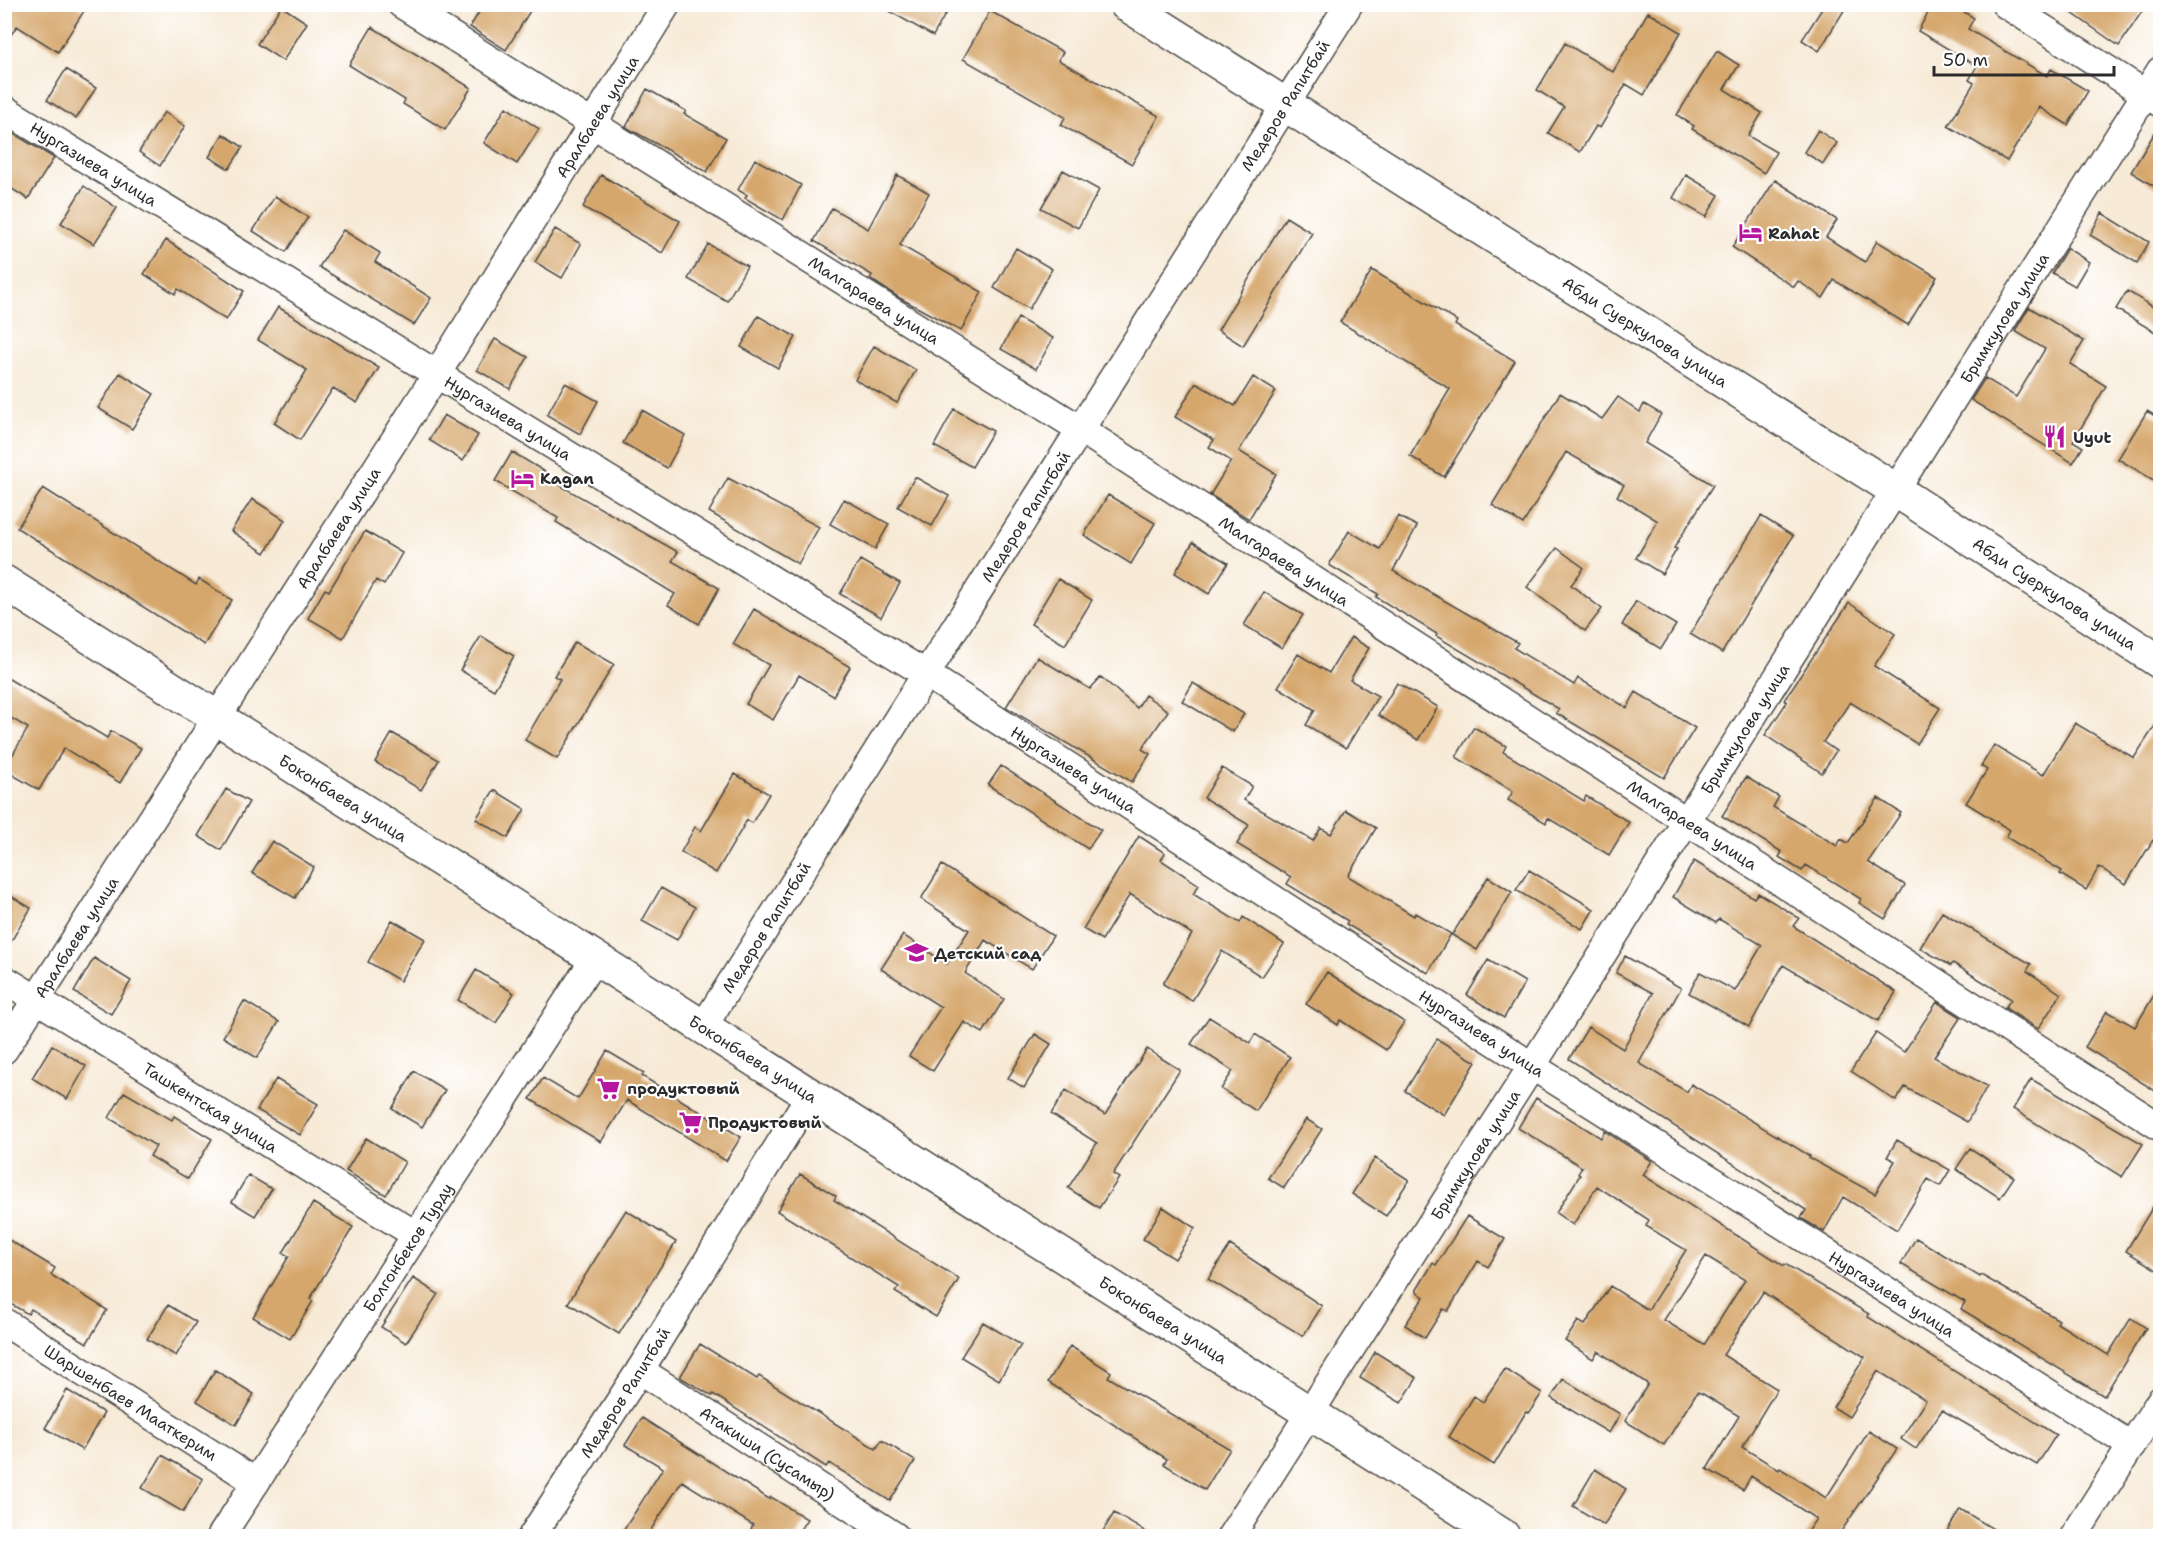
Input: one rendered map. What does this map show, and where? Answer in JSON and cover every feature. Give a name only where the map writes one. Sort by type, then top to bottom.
[{"type":"street","name":"Малгараева улица","points":[[401,4],[1080,429],[1686,823],[2160,1127]]},
{"type":"street","name":"Аралбаева улица","points":[[4,1050],[438,372],[667,4]]},
{"type":"street","name":"Абди Суеркулова улица","points":[[1126,4],[1897,490],[2160,662]]},
{"type":"street","name":"Медеров Рапитбай","points":[[703,1027],[1349,4]]},
{"type":"street","points":[[2005,4],[2153,99]]},
{"type":"street","name":"Бримкулова улица","points":[[1232,1536],[1897,490],[2153,99],[2160,71]]},
{"type":"street","name":"Нургазиева улица","points":[[4,109],[438,372],[926,674],[1532,1066],[2132,1446]]},
{"type":"street","name":"Боконбаева улица","points":[[4,582],[1503,1536]]},
{"type":"street","name":"Болгонбеков Турду","points":[[221,1536],[594,958]]},
{"type":"street","name":"Ташкентская улица","points":[[4,979],[416,1234]]},
{"type":"street","name":"Медеров Рапитбай","points":[[532,1536],[640,1370],[810,1095]]},
{"type":"street","name":"Шаршенбаев Мааткерим","points":[[4,1322],[256,1482]]},
{"type":"street","name":"Атакиши (Сусамыр)","points":[[640,1370],[895,1536]]},
{"type":"street","points":[[2074,1536],[2160,1401]]},
{"type":"building","points":[[4,4],[75,4],[84,11],[58,52],[17,26],[4,45]]},
{"type":"building","points":[[484,4],[520,4],[530,11],[506,50],[470,27]]},
{"type":"building","points":[[877,4],[951,4],[933,36]]},
{"type":"building","points":[[1825,4],[1848,4],[1819,51],[1802,40]]},
{"type":"building","points":[[1933,4],[1951,4],[1974,18],[1968,29],[2047,76],[2051,69],[2088,91],[2068,125],[2039,107],[2007,161],[1948,126],[1974,83],[1969,80],[1977,66],[1918,31]]},
{"type":"building","points":[[2059,4],[2147,4],[2119,46]]},
{"type":"building","points":[[281,6],[307,23],[283,61],[257,44]]},
{"type":"building","points":[[990,11],[1063,52],[1058,60],[1159,116],[1132,164],[1061,125],[1065,117],[963,59]]},
{"type":"building","points":[[1648,12],[1681,32],[1644,95],[1626,84],[1600,128],[1596,126],[1580,152],[1548,133],[1564,107],[1537,90],[1565,43],[1613,72]]},
{"type":"building","points":[[372,27],[471,88],[445,130],[403,104],[405,100],[349,65]]},
{"type":"building","points":[[1717,51],[1739,65],[1724,89],[1762,113],[1748,136],[1776,152],[1764,173],[1692,129],[1694,126],[1677,115]]},
{"type":"building","points":[[66,69],[96,88],[76,119],[47,100]]},
{"type":"building","points":[[647,89],[686,111],[684,114],[726,138],[707,172],[626,127]]},
{"type":"building","points":[[506,107],[539,129],[517,164],[484,143]]},
{"type":"building","points":[[164,112],[185,126],[160,166],[139,152]]},
{"type":"building","points":[[2160,124],[2160,190],[2131,172]]},
{"type":"building","points":[[4,128],[54,158],[28,199],[4,184]]},
{"type":"building","points":[[1818,130],[1837,143],[1823,164],[1804,152]]},
{"type":"building","points":[[223,134],[243,147],[229,169],[209,157]]},
{"type":"building","points":[[755,159],[801,185],[783,220],[745,198],[747,195],[738,190]]},
{"type":"building","points":[[1063,170],[1099,190],[1078,228],[1041,208]]},
{"type":"building","points":[[601,175],[680,221],[662,253],[583,207]]},
{"type":"building","points":[[897,175],[929,193],[900,245],[982,292],[961,331],[898,297],[870,279],[872,275],[814,241],[832,208],[868,229]]},
{"type":"building","points":[[1686,175],[1719,195],[1706,217],[1673,198]]},
{"type":"building","points":[[1775,180],[1837,220],[1826,237],[1865,262],[1877,241],[1937,277],[1908,325],[1834,280],[1823,298],[1798,281],[1794,287],[1732,247]]},
{"type":"building","points":[[84,186],[117,208],[94,244],[61,223]]},
{"type":"building","points":[[275,196],[308,217],[286,252],[253,231]]},
{"type":"building","points":[[2102,213],[2149,242],[2137,263],[2090,235]]},
{"type":"building","points":[[1286,217],[1312,233],[1243,346],[1218,330]]},
{"type":"building","points":[[555,229],[581,244],[562,278],[535,262]]},
{"type":"building","points":[[343,230],[380,253],[375,262],[431,298],[414,325],[319,267]]},
{"type":"building","points":[[166,240],[244,291],[226,320],[178,289],[175,294],[144,274]]},
{"type":"building","points":[[708,244],[747,266],[727,301],[688,279]]},
{"type":"building","points":[[1016,248],[1052,269],[1029,309],[994,288]]},
{"type":"building","points":[[2067,248],[2089,262],[2075,286],[2052,273]]},
{"type":"building","points":[[1372,270],[1457,321],[1455,325],[1515,361],[1444,477],[1410,456],[1450,389],[1340,322]]},
{"type":"building","points":[[2127,291],[2160,311],[2160,335],[2116,309]]},
{"type":"building","points":[[278,307],[379,368],[357,403],[333,388],[300,440],[274,423],[307,370],[258,340]]},
{"type":"building","points":[[2029,307],[2084,341],[2070,364],[2106,386],[2073,441],[2083,447],[2073,463],[1971,400],[1985,378],[2016,397],[2045,349],[2015,331]]},
{"type":"building","points":[[758,316],[796,337],[778,368],[741,347]]},
{"type":"building","points":[[1018,318],[1053,338],[1036,369],[1001,349]]},
{"type":"building","points":[[495,339],[528,357],[510,389],[477,370]]},
{"type":"building","points":[[874,346],[916,370],[897,403],[855,380]]},
{"type":"building","points":[[120,373],[154,394],[132,429],[98,408]]},
{"type":"building","points":[[1253,377],[1276,391],[1239,451],[1276,474],[1249,519],[1210,495],[1231,461],[1209,447],[1214,440],[1175,417],[1196,383],[1235,406]]},
{"type":"building","points":[[565,383],[598,401],[580,434],[547,415]]},
{"type":"building","points":[[1560,393],[1602,419],[1618,397],[1640,412],[1644,404],[1661,414],[1645,443],[1713,485],[1674,548],[1677,549],[1662,574],[1636,558],[1658,521],[1617,496],[1624,485],[1566,452],[1523,524],[1492,505]]},
{"type":"building","points":[[954,409],[993,431],[972,467],[934,446]]},
{"type":"building","points":[[642,410],[685,435],[667,468],[623,443]]},
{"type":"building","points":[[2147,411],[2160,419],[2160,484],[2118,459]]},
{"type":"building","points":[[444,415],[478,435],[463,461],[429,440]]},
{"type":"building","points":[[512,452],[549,474],[547,478],[678,552],[672,561],[719,588],[699,624],[668,605],[675,594],[556,522],[558,518],[495,481]]},
{"type":"building","points":[[915,477],[949,496],[932,526],[898,507]]},
{"type":"building","points":[[728,478],[819,527],[798,564],[709,512]]},
{"type":"building","points":[[43,488],[196,585],[199,579],[232,600],[204,645],[17,528]]},
{"type":"building","points":[[1108,495],[1155,523],[1131,564],[1084,535]]},
{"type":"building","points":[[252,499],[285,520],[265,553],[231,531]]},
{"type":"building","points":[[844,499],[889,524],[875,549],[830,524]]},
{"type":"building","points":[[1398,516],[1417,526],[1393,571],[1518,643],[1514,648],[1574,685],[1578,678],[1627,708],[1636,692],[1695,728],[1664,778],[1556,713],[1559,709],[1436,636],[1437,634],[1376,597],[1378,594],[1329,565],[1349,531],[1380,549]]},
{"type":"building","points":[[1761,516],[1793,536],[1722,653],[1690,634]]},
{"type":"building","points":[[365,531],[402,553],[384,585],[376,580],[343,638],[308,618],[325,589],[329,591]]},
{"type":"building","points":[[1193,542],[1228,563],[1209,594],[1175,573]]},
{"type":"building","points":[[1557,548],[1584,568],[1571,585],[1602,609],[1585,631],[1527,587]]},
{"type":"building","points":[[860,560],[900,583],[881,617],[840,594]]},
{"type":"building","points":[[1058,579],[1092,600],[1065,645],[1031,624]]},
{"type":"building","points":[[1264,592],[1303,615],[1282,648],[1244,625]]},
{"type":"building","points":[[1636,601],[1676,625],[1661,649],[1622,625]]},
{"type":"building","points":[[1849,603],[1895,634],[1874,666],[1940,708],[1917,744],[1850,702],[1823,742],[1836,751],[1822,773],[1765,735],[1787,702],[1784,700]]},
{"type":"building","points":[[754,609],[850,667],[833,696],[799,675],[773,720],[746,704],[769,665],[733,644]]},
{"type":"building","points":[[481,636],[514,656],[494,690],[460,670]]},
{"type":"building","points":[[1351,637],[1369,648],[1350,680],[1378,696],[1346,748],[1306,725],[1315,710],[1278,687],[1298,654],[1329,673]]},
{"type":"building","points":[[575,642],[614,664],[557,759],[525,740],[560,679],[554,676]]},
{"type":"building","points":[[1037,657],[1090,689],[1101,677],[1137,708],[1145,695],[1168,711],[1142,749],[1150,754],[1132,782],[1006,707]]},
{"type":"building","points":[[4,676],[107,738],[111,731],[141,748],[120,783],[64,748],[39,790],[4,770],[28,728],[4,714]]},
{"type":"building","points":[[1193,683],[1244,714],[1233,732],[1182,701]]},
{"type":"building","points":[[1397,683],[1438,707],[1418,740],[1378,715]]},
{"type":"building","points":[[2160,718],[2160,844],[2153,840],[2126,884],[2099,867],[2086,890],[2060,874],[2062,871],[2006,837],[2010,830],[1966,803],[1987,770],[1981,766],[1994,745],[2043,775],[2075,723],[2134,758]]},
{"type":"building","points":[[1474,727],[1506,746],[1503,752],[1584,801],[1586,796],[1629,822],[1609,855],[1548,818],[1546,823],[1508,800],[1513,791],[1456,757]]},
{"type":"building","points":[[392,733],[439,760],[421,790],[375,762]]},
{"type":"building","points":[[1001,766],[1101,830],[1088,849],[988,785]]},
{"type":"building","points":[[1222,768],[1252,786],[1244,800],[1313,841],[1321,828],[1331,834],[1346,810],[1376,828],[1348,876],[1414,916],[1415,913],[1451,934],[1428,973],[1346,924],[1348,921],[1287,884],[1291,877],[1237,844],[1249,825],[1204,798]]},
{"type":"building","points":[[735,774],[769,794],[752,823],[747,820],[716,873],[681,852],[695,827],[701,831]]},
{"type":"building","points":[[1746,777],[1779,797],[1773,807],[1837,846],[1841,839],[1848,843],[1878,798],[1901,813],[1868,862],[1905,885],[1885,919],[1859,903],[1861,899],[1806,865],[1802,871],[1779,857],[1782,852],[1722,816]]},
{"type":"building","points":[[226,789],[249,802],[221,850],[198,836]]},
{"type":"building","points":[[494,790],[525,809],[508,838],[476,819]]},
{"type":"building","points":[[1139,836],[1165,853],[1161,860],[1199,885],[1193,894],[1240,923],[1243,917],[1284,944],[1262,977],[1222,951],[1192,1001],[1163,984],[1192,934],[1130,894],[1102,940],[1083,929]]},
{"type":"building","points":[[272,841],[314,867],[295,898],[252,873]]},
{"type":"building","points":[[1694,861],[1754,898],[1758,893],[1799,918],[1793,926],[1896,992],[1878,1021],[1783,965],[1749,1027],[1689,993],[1700,972],[1735,991],[1762,945],[1719,919],[1716,923],[1673,897]]},
{"type":"building","points":[[942,865],[1053,936],[1032,969],[985,940],[965,973],[1004,999],[983,1033],[964,1022],[933,1071],[909,1056],[941,1007],[881,969],[903,935],[947,964],[969,930],[921,899]]},
{"type":"building","points":[[1529,870],[1594,909],[1582,929],[1516,890]]},
{"type":"building","points":[[1488,877],[1512,892],[1477,950],[1452,935]]},
{"type":"building","points":[[661,888],[695,907],[677,940],[642,921]]},
{"type":"building","points":[[4,892],[31,908],[4,953]]},
{"type":"building","points":[[1942,912],[2031,964],[2027,971],[2061,994],[2038,1029],[2005,1008],[2011,999],[1953,963],[1951,966],[1920,948]]},
{"type":"building","points":[[392,920],[425,939],[400,981],[368,962]]},
{"type":"building","points":[[1625,956],[1681,988],[1639,1063],[1687,1092],[1691,1084],[1810,1156],[1809,1158],[1875,1194],[1895,1161],[1887,1157],[1897,1140],[1950,1170],[1940,1186],[1928,1179],[1897,1230],[1843,1197],[1824,1232],[1801,1218],[1806,1210],[1569,1059],[1588,1027],[1623,1049],[1653,993],[1616,973]]},
{"type":"building","points":[[94,958],[131,981],[111,1014],[74,992]]},
{"type":"building","points":[[1488,960],[1525,982],[1504,1018],[1467,995]]},
{"type":"building","points":[[476,970],[514,993],[496,1023],[458,1000]]},
{"type":"building","points":[[1327,972],[1404,1022],[1386,1050],[1340,1020],[1338,1025],[1306,1004]]},
{"type":"building","points":[[2160,985],[2160,1094],[2085,1047],[2107,1011],[2135,1027]]},
{"type":"building","points":[[244,1001],[279,1022],[257,1058],[223,1037]]},
{"type":"building","points":[[1937,1002],[1961,1017],[1934,1057],[1987,1086],[1967,1122],[1905,1087],[1896,1101],[1851,1071],[1876,1033],[1904,1052]]},
{"type":"building","points":[[1209,1017],[1250,1043],[1255,1034],[1290,1057],[1256,1111],[1221,1089],[1233,1071],[1191,1044]]},
{"type":"building","points":[[1035,1034],[1051,1044],[1024,1088],[1008,1078]]},
{"type":"building","points":[[1437,1039],[1476,1062],[1444,1115],[1405,1091]]},
{"type":"building","points":[[52,1045],[86,1066],[67,1099],[32,1078]]},
{"type":"building","points":[[1147,1049],[1180,1070],[1113,1174],[1119,1178],[1099,1208],[1068,1188],[1097,1143],[1051,1114],[1066,1090],[1105,1115]]},
{"type":"building","points":[[607,1051],[644,1073],[642,1076],[741,1137],[726,1161],[627,1100],[601,1142],[530,1099],[543,1078],[578,1099]]},
{"type":"building","points":[[414,1071],[445,1090],[422,1127],[392,1109]]},
{"type":"building","points":[[276,1079],[318,1104],[300,1135],[257,1110]]},
{"type":"building","points":[[2031,1079],[2143,1144],[2122,1177],[2013,1109]]},
{"type":"building","points":[[124,1092],[172,1120],[174,1116],[212,1139],[188,1179],[150,1156],[156,1146],[109,1118]]},
{"type":"building","points":[[1536,1098],[1601,1138],[1605,1131],[1652,1161],[1643,1175],[1784,1266],[1785,1264],[1869,1314],[1868,1317],[2056,1435],[2037,1465],[1942,1410],[1916,1449],[1901,1439],[1926,1400],[1878,1371],[1849,1417],[1833,1407],[1865,1357],[1763,1292],[1723,1355],[1777,1389],[1742,1447],[1826,1498],[1869,1431],[1897,1449],[1838,1536],[1804,1536],[1816,1519],[1751,1476],[1743,1490],[1707,1469],[1739,1416],[1697,1392],[1664,1445],[1625,1421],[1648,1384],[1598,1351],[1593,1359],[1565,1341],[1578,1321],[1585,1325],[1610,1286],[1648,1310],[1686,1250],[1646,1226],[1649,1220],[1597,1186],[1573,1225],[1556,1213],[1580,1175],[1578,1174],[1582,1167],[1518,1128]],"holes":[[[1706,1256],[1745,1280],[1704,1345],[1664,1320]]]},
{"type":"building","points":[[1306,1119],[1322,1129],[1284,1188],[1268,1178]]},
{"type":"building","points":[[366,1138],[405,1162],[386,1195],[346,1171]]},
{"type":"building","points":[[1970,1148],[2014,1177],[2000,1198],[1956,1169]]},
{"type":"building","points":[[1375,1158],[1409,1180],[1386,1216],[1352,1194]]},
{"type":"building","points":[[800,1174],[836,1196],[834,1200],[959,1279],[936,1317],[895,1292],[899,1287],[777,1211]]},
{"type":"building","points":[[248,1175],[272,1189],[255,1216],[232,1202]]},
{"type":"building","points":[[2160,1195],[2160,1272],[2126,1251]]},
{"type":"building","points":[[313,1203],[353,1227],[310,1299],[313,1301],[290,1339],[253,1317],[289,1256],[283,1253]]},
{"type":"building","points":[[1163,1207],[1195,1228],[1175,1259],[1143,1239]]},
{"type":"building","points":[[626,1210],[676,1242],[619,1334],[568,1303]]},
{"type":"building","points":[[1467,1216],[1505,1239],[1488,1267],[1478,1261],[1448,1311],[1443,1309],[1425,1338],[1405,1325],[1424,1297],[1416,1291],[1433,1263],[1436,1265]]},
{"type":"building","points":[[4,1237],[55,1268],[51,1275],[107,1310],[87,1343],[31,1309],[28,1314],[4,1300]]},
{"type":"building","points":[[1916,1238],[1980,1277],[1981,1275],[2059,1320],[2057,1323],[2108,1355],[2131,1318],[2146,1328],[2104,1396],[1961,1309],[1965,1302],[1901,1264]]},
{"type":"building","points":[[1230,1245],[1322,1306],[1303,1336],[1208,1279]]},
{"type":"building","points":[[413,1278],[438,1294],[406,1343],[381,1327]]},
{"type":"building","points":[[168,1305],[196,1322],[176,1356],[147,1339]]},
{"type":"building","points":[[983,1322],[1021,1345],[999,1380],[961,1357]]},
{"type":"building","points":[[700,1344],[757,1379],[759,1376],[876,1449],[882,1440],[915,1461],[890,1501],[829,1463],[826,1467],[713,1394],[712,1396],[680,1377]]},
{"type":"building","points":[[1070,1346],[1111,1372],[1108,1377],[1230,1449],[1205,1490],[1164,1464],[1167,1459],[1048,1382]]},
{"type":"building","points":[[1375,1352],[1417,1378],[1401,1403],[1360,1378]]},
{"type":"building","points":[[1505,1369],[1542,1393],[1529,1413],[1526,1412],[1494,1465],[1449,1437],[1474,1396],[1483,1402]]},
{"type":"building","points":[[215,1370],[254,1394],[236,1425],[197,1401]]},
{"type":"building","points":[[1563,1379],[1620,1414],[1609,1433],[1551,1398]]},
{"type":"building","points":[[67,1390],[104,1413],[82,1450],[45,1428]]},
{"type":"building","points":[[642,1418],[769,1499],[771,1497],[807,1519],[796,1536],[762,1536],[751,1529],[753,1525],[682,1481],[647,1536],[620,1536],[663,1468],[625,1445]]},
{"type":"building","points":[[162,1455],[203,1479],[183,1512],[142,1488]]},
{"type":"building","points":[[1595,1469],[1626,1489],[1604,1525],[1573,1506]]},
{"type":"building","points":[[1960,1509],[2005,1536],[1944,1536]]},
{"type":"building","points":[[1114,1513],[1153,1536],[1100,1536]]},
{"type":"place","name":"Rahat","points":[[1750,233]]},
{"type":"place","name":"Uyut","points":[[2055,437]]},
{"type":"place","name":"Kagan","points":[[522,478]]},
{"type":"place","name":"Детский сад","points":[[916,953]]},
{"type":"place","name":"продуктовый","points":[[609,1088]]},
{"type":"place","name":"Продуктовый","points":[[690,1122]]}]
